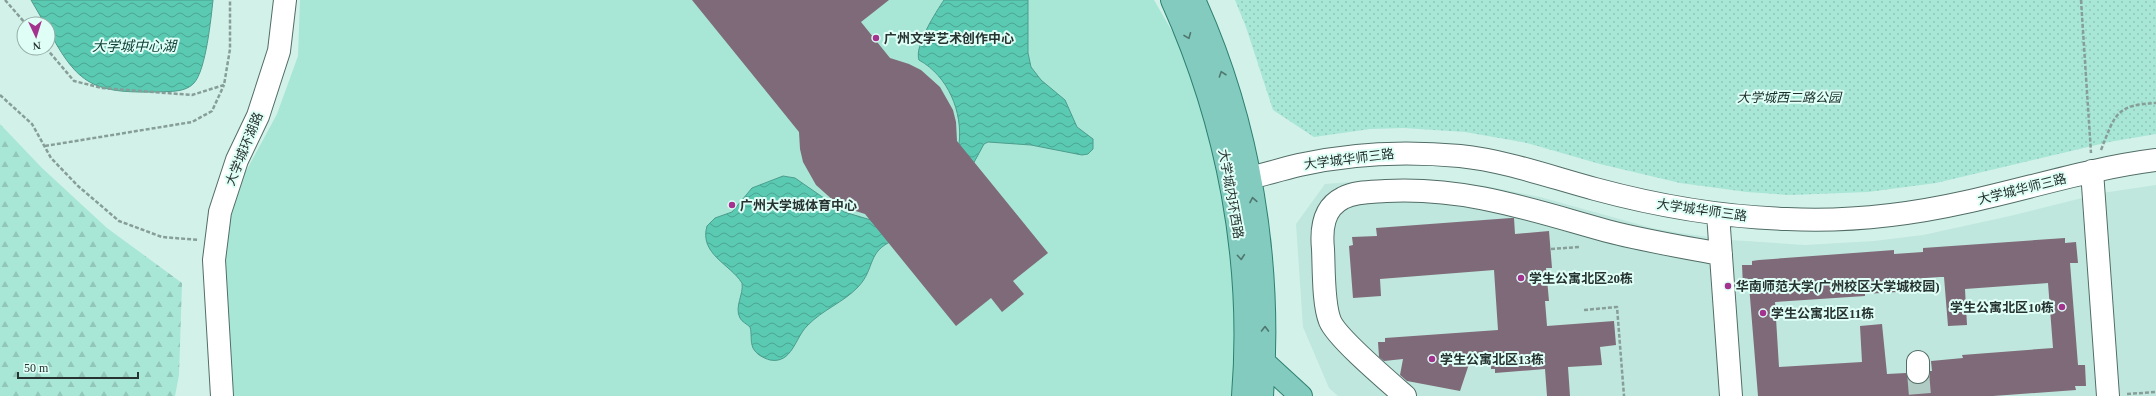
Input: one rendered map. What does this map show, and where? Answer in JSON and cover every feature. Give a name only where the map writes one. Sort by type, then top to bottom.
[{"type":"main road","name":"大学城内环西路","points":[[1172,0],[1194,52],[1207,88],[1231,183],[1244,282],[1246,326],[1254,366],[1266,393]]},
{"type":"main road","name":"大学城内环西路","points":[[1194,0],[1225,83],[1250,178],[1262,267],[1266,326],[1243,396]]},
{"type":"main road","points":[[1254,366],[1301,396]]},
{"type":"street","name":"大学城环湖路","points":[[222,396],[214,260],[220,212],[237,160],[258,116],[279,51],[285,0]]},
{"type":"street","name":"大学城华师三路","points":[[1250,178],[1299,165],[1372,154],[1404,153],[1462,156],[1520,167],[1635,199],[1718,214],[1788,220],[1829,219],[1910,212],[1968,202],[2092,171],[2156,160]]},
{"type":"street","points":[[2092,171],[2116,395]]},
{"type":"street","points":[[1405,396],[1337,331],[1328,316],[1322,228],[1330,209],[1344,197],[1355,194],[1397,191],[1469,195],[1516,205],[1640,239],[1721,254]]},
{"type":"street","points":[[1718,214],[1730,396]]},
{"type":"path","points":[[5,0],[19,16]]},
{"type":"path","points":[[45,146],[192,122],[212,111],[224,84],[230,50],[230,0]]},
{"type":"path","points":[[2081,0],[2092,171]]},
{"type":"path","points":[[53,56],[74,81],[102,88],[192,95],[224,84]]},
{"type":"path","points":[[0,96],[32,124],[51,158],[78,186],[118,221],[162,237],[216,241]]},
{"type":"path","points":[[2092,171],[2112,121],[2125,107],[2156,103]]},
{"type":"path","points":[[1551,249],[1579,247]]},
{"type":"path","points":[[1584,310],[1617,307],[1624,396]]},
{"type":"path","points":[[2116,395],[2156,392]]},
{"type":"shaded area","name":"华南师范大学(广州校区大学城校园)","points":[[1393,179],[1425,179],[1486,186],[1540,197],[1652,228],[1680,233],[1731,240],[1805,245],[1874,241],[1923,235],[2010,216],[2102,193],[2156,185],[2156,396],[1338,396],[1329,388],[1303,327],[1296,224],[1325,184]]},
{"type":"green space","name":"广州大学城体育中心","points":[[300,0],[1154,0],[1183,50],[1206,107],[1232,234],[1238,396],[233,396],[225,261],[231,216],[245,173],[277,114],[298,56]]},
{"type":"green space","name":"大学城西二路公园","points":[[1235,0],[2156,0],[2156,134],[2109,142],[1936,183],[1868,192],[1789,195],[1747,192],[1680,183],[1600,164],[1527,143],[1465,132],[1404,128],[1370,129],[1314,137],[1273,110],[1246,27]]},
{"type":"green space","points":[[0,124],[42,168],[107,228],[182,283],[179,375],[175,396],[0,396]]},
{"type":"water","name":"大学城中心湖","points":[[31,0],[213,0],[205,56],[198,76],[194,83],[190,86],[182,90],[172,91],[118,91],[103,88],[90,82],[79,74],[69,63],[56,43],[56,16],[40,16]]},
{"type":"water","points":[[944,0],[1028,0],[1028,53],[1031,67],[1041,80],[1065,100],[1077,127],[1093,139],[1093,149],[1088,154],[1082,155],[1031,145],[988,142],[984,144],[972,166],[894,240],[879,250],[872,261],[864,280],[858,287],[813,320],[803,331],[792,349],[783,358],[770,360],[762,357],[753,348],[750,327],[743,322],[738,314],[742,283],[737,276],[711,251],[707,244],[707,226],[715,218],[732,212],[752,188],[783,176],[795,178],[844,212],[871,220],[959,144],[959,120],[951,96],[938,75],[919,60],[918,54],[927,29]]},
{"type":"building","points":[[692,0],[889,0],[861,22],[890,58],[909,64],[921,70],[940,87],[953,110],[956,122],[957,141],[1048,253],[1013,281],[1024,294],[1002,312],[991,298],[956,326],[865,214],[846,208],[835,202],[816,185],[803,162],[800,149],[799,132]]},
{"type":"building","points":[[1514,218],[1515,234],[1549,231],[1552,268],[1546,268],[1549,301],[1545,301],[1547,326],[1614,321],[1616,345],[1600,347],[1602,365],[1568,367],[1570,396],[1547,396],[1545,369],[1495,373],[1495,369],[1491,369],[1491,363],[1469,364],[1460,391],[1407,381],[1400,375],[1403,359],[1384,361],[1379,357],[1378,342],[1385,342],[1385,338],[1498,330],[1494,270],[1380,279],[1381,296],[1353,298],[1349,246],[1353,245],[1352,237],[1377,236],[1376,228]]},
{"type":"building","points":[[2065,238],[2065,243],[2076,242],[2078,263],[2070,263],[2078,365],[2085,365],[2086,386],[2075,386],[2076,390],[1993,396],[1758,396],[1749,285],[1743,286],[1742,265],[1752,265],[1752,261],[1759,260],[1894,250],[1894,254],[1923,252],[1923,248]],"holes":[[[1944,277],[1948,326],[1967,325],[1965,289],[2048,283],[2053,348],[1962,355],[1963,358],[1931,361],[1932,371],[1930,371],[1929,378],[1924,383],[1918,384],[1911,383],[1906,373],[1887,374],[1882,324],[1860,326],[1862,362],[1779,367],[1775,302],[1865,296],[1865,294],[1897,292],[1896,280]]]},
{"type":"tunnel","points":[[1918,372],[1920,396]]},
{"type":"place","name":"广州文学艺术创作中心","points":[[876,38]]},
{"type":"place","name":"广州大学城体育中心","points":[[732,205]]},
{"type":"place","name":"学生公寓北区20栋","points":[[1521,278]]},
{"type":"place","name":"华南师范大学(广州校区大学城校园)","points":[[1728,286]]},
{"type":"place","name":"学生公寓北区10栋","points":[[2062,307]]},
{"type":"place","name":"学生公寓北区11栋","points":[[1763,313]]},
{"type":"place","name":"学生公寓北区13栋","points":[[1432,359]]}]
